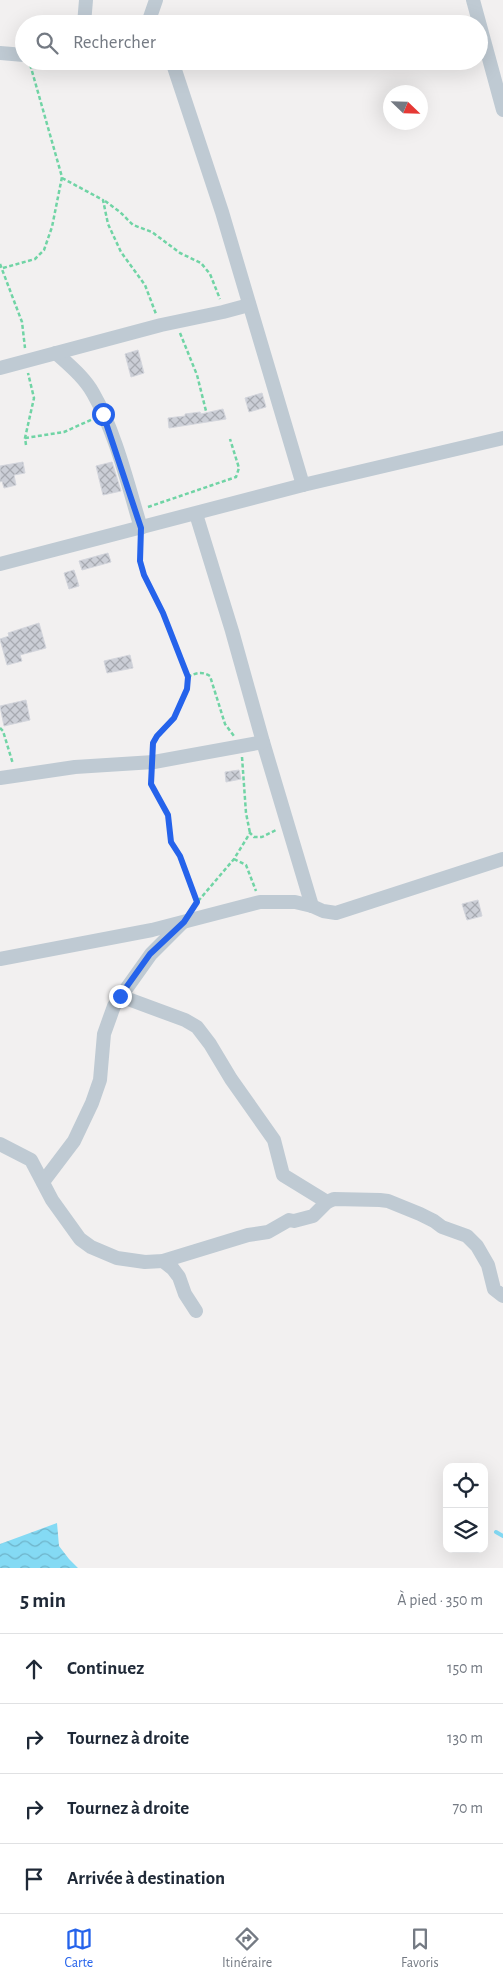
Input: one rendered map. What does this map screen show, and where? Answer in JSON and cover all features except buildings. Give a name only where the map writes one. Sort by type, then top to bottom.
[{"type":"street","points":[[85,15],[86,0]]},
{"type":"street","points":[[152,15],[156,0]]},
{"type":"street","points":[[473,0],[477,15]]},
{"type":"street","points":[[0,53],[15,54]]},
{"type":"street","points":[[488,55],[503,110]]},
{"type":"street","points":[[175,70],[222,212],[303,485]]},
{"type":"street","points":[[0,368],[161,325],[249,305]]},
{"type":"street","points":[[56,353],[75,370],[92,391],[103,414],[141,528]]},
{"type":"street","points":[[0,564],[303,485],[503,438]]},
{"type":"street","points":[[196,514],[312,906]]},
{"type":"street","points":[[0,778],[75,768],[154,762],[263,742]]},
{"type":"street","points":[[0,959],[152,930],[260,902],[295,902],[336,913],[503,859]]},
{"type":"street","points":[[43,1182],[74,1141],[88,1110],[100,1080],[104,1034],[114,1006],[150,954],[184,922]]},
{"type":"street","points":[[120,996],[185,1020],[197,1027],[274,1140],[283,1174],[327,1202]]},
{"type":"street","points":[[0,1144],[31,1160],[52,1200],[84,1243],[125,1260],[163,1261],[248,1235],[268,1232],[289,1220],[294,1221],[313,1216],[327,1202],[334,1199],[357,1198],[388,1201],[434,1221],[442,1227],[468,1236],[477,1246],[488,1265],[494,1289],[503,1296]]},
{"type":"street","points":[[163,1261],[174,1269],[185,1294],[196,1310]]},
{"type":"path","points":[[3,268],[35,259],[44,250],[52,227],[62,177],[32,70]]},
{"type":"path","points":[[62,177],[103,200],[120,212],[133,225],[152,232],[180,253],[200,263],[210,274],[219,293],[223,312]]},
{"type":"path","points":[[103,200],[108,224],[121,252],[145,286],[161,325]]},
{"type":"path","points":[[175,322],[197,375],[206,411]]},
{"type":"path","points":[[25,438],[64,432],[103,414]]},
{"type":"path","points":[[136,511],[236,478],[239,468],[230,438]]},
{"type":"path","points":[[141,528],[140,561],[144,575],[163,613],[188,677],[187,689],[174,718],[153,743],[152,753],[154,762],[151,784],[168,815],[171,842],[180,856],[197,902]]},
{"type":"path","points":[[188,677],[204,672]]},
{"type":"path","points":[[0,728],[4,731],[16,775]]},
{"type":"path","points":[[184,922],[197,902],[234,859],[250,833],[254,837],[262,837],[289,825]]},
{"type":"path","points":[[234,859],[246,865],[260,902]]},
{"type":"water","points":[[57,1523],[59,1546],[78,1568],[0,1568],[0,1544]]},
{"type":"waterway","points":[[496,1532],[503,1536]]},
{"type":"route","points":[[103,414],[141,528],[140,561],[144,575],[163,613],[188,677],[187,689],[181,705],[166,729],[157,736],[153,743],[152,753],[154,762],[151,772],[151,784],[164,804],[168,815],[171,842],[180,856],[197,902],[184,922],[150,954],[120,996]]}]
